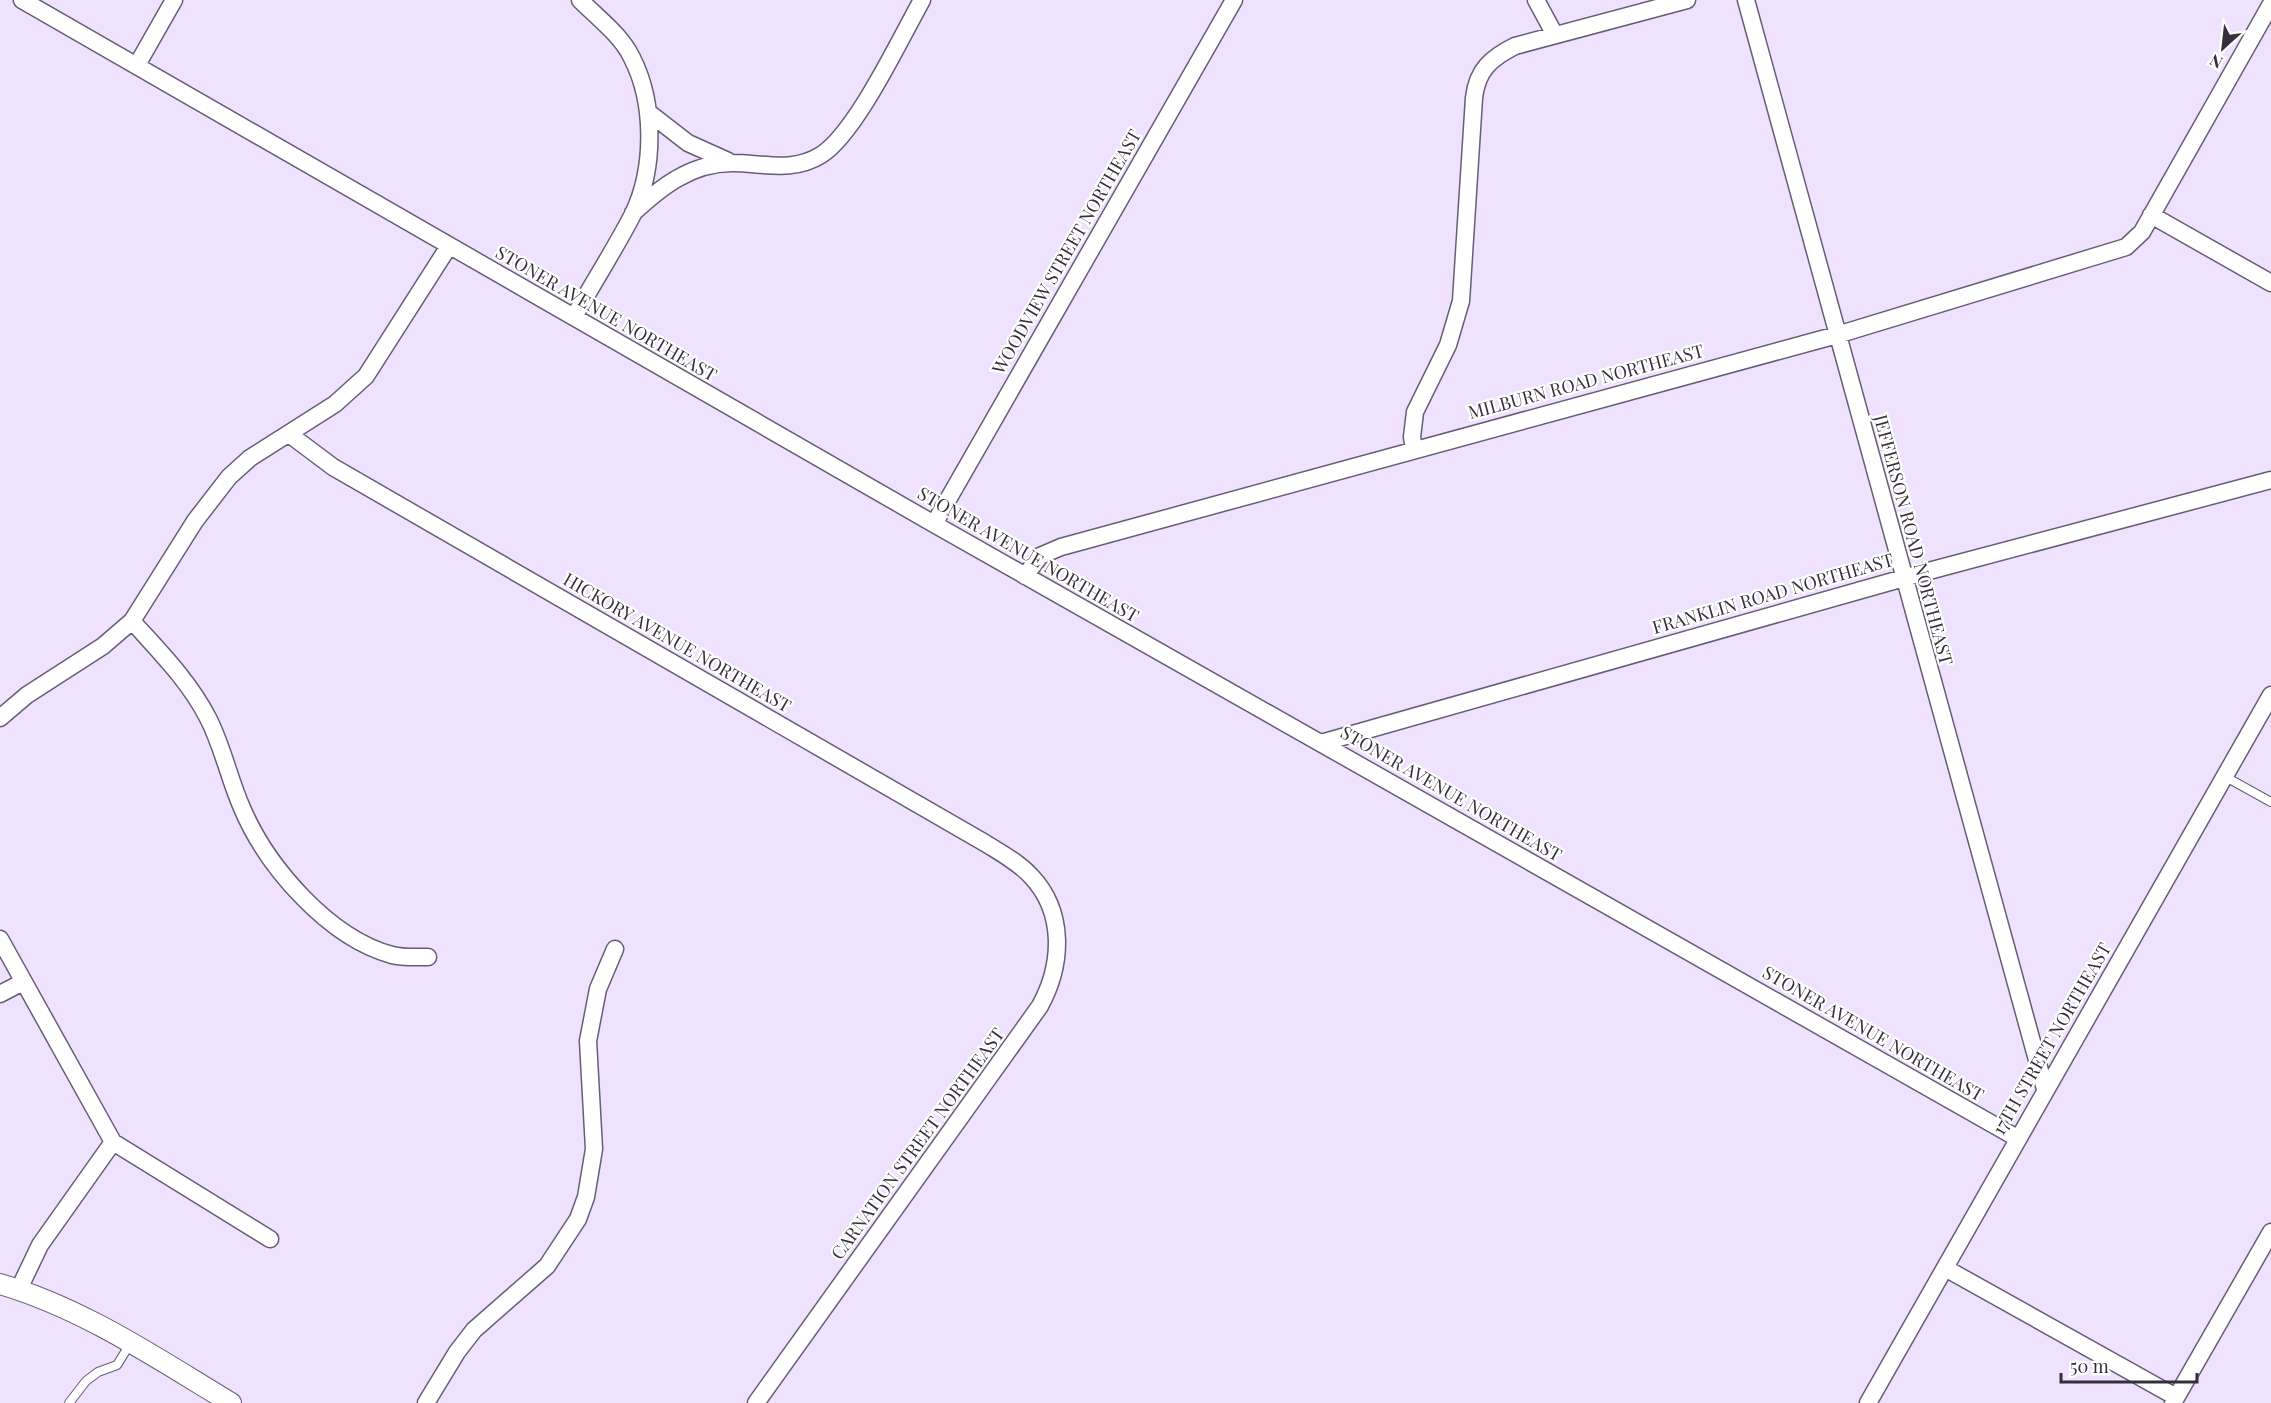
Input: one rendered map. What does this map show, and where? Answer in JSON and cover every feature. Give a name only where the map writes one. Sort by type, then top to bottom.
[{"type":"street","name":"STONER AVENUE NORTHEAST","points":[[22,0],[1025,576],[2017,1138]]},
{"type":"street","points":[[137,65],[174,0]]},
{"type":"street","points":[[574,317],[633,213],[646,161],[648,112],[632,57],[619,38],[580,0]]},
{"type":"street","points":[[633,213],[660,189],[690,171],[732,163],[767,167],[789,166],[810,161],[833,145],[854,118],[922,0]]},
{"type":"street","name":"WOODVIEW STREET NORTHEAST","points":[[934,524],[1234,0]]},
{"type":"street","points":[[1536,0],[1555,35]]},
{"type":"street","points":[[1414,448],[1412,432],[1415,412],[1448,345],[1461,301],[1476,84],[1485,66],[1496,56],[1515,46],[1687,0]]},
{"type":"street","name":"JEFFERSON ROAD NORTHEAST","points":[[1746,0],[1836,335],[2045,1089]]},
{"type":"street","name":"MILBURN ROAD NORTHEAST","points":[[1025,576],[1040,556],[1061,547],[1414,448],[1836,335],[2126,247],[2136,240],[2151,215],[2271,4]]},
{"type":"street","points":[[648,112],[688,143],[732,163]]},
{"type":"street","points":[[2151,215],[2271,283]]},
{"type":"street","points":[[0,718],[27,695],[103,646],[132,621],[211,498],[250,458],[335,404],[366,376],[448,246]]},
{"type":"street","name":"HICKORY AVENUE NORTHEAST","points":[[290,434],[333,467],[985,843],[1019,865],[1042,890]]},
{"type":"street","name":"FRANKLIN ROAD NORTHEAST","points":[[1321,743],[1904,578],[2271,480]]},
{"type":"street","points":[[132,621],[175,669],[197,699],[217,738],[243,811],[286,880],[325,917],[356,938],[392,955],[428,957]]},
{"type":"street","name":"17TH STREET NORTHEAST","points":[[1868,1403],[2271,695]]},
{"type":"street","name":"CARNATION STREET NORTHEAST","points":[[756,1403],[1040,1006],[1052,982],[1057,941],[1053,915],[1042,890]]},
{"type":"street","points":[[0,939],[113,1143],[270,1239]]},
{"type":"street","points":[[426,1403],[474,1330],[547,1266],[578,1219],[586,1197],[594,1149],[588,1041],[598,989],[615,950]]},
{"type":"street","points":[[0,994],[23,981]]},
{"type":"street","points":[[19,1289],[40,1245],[113,1143]]},
{"type":"street","points":[[1944,1268],[2175,1400],[2271,1232]]},
{"type":"street","points":[[0,1284],[19,1289],[74,1313],[231,1403]]},
{"type":"lane","points":[[2224,776],[2271,802]]},
{"type":"lane","points":[[69,1403],[86,1381],[98,1372],[117,1365],[130,1344]]}]
